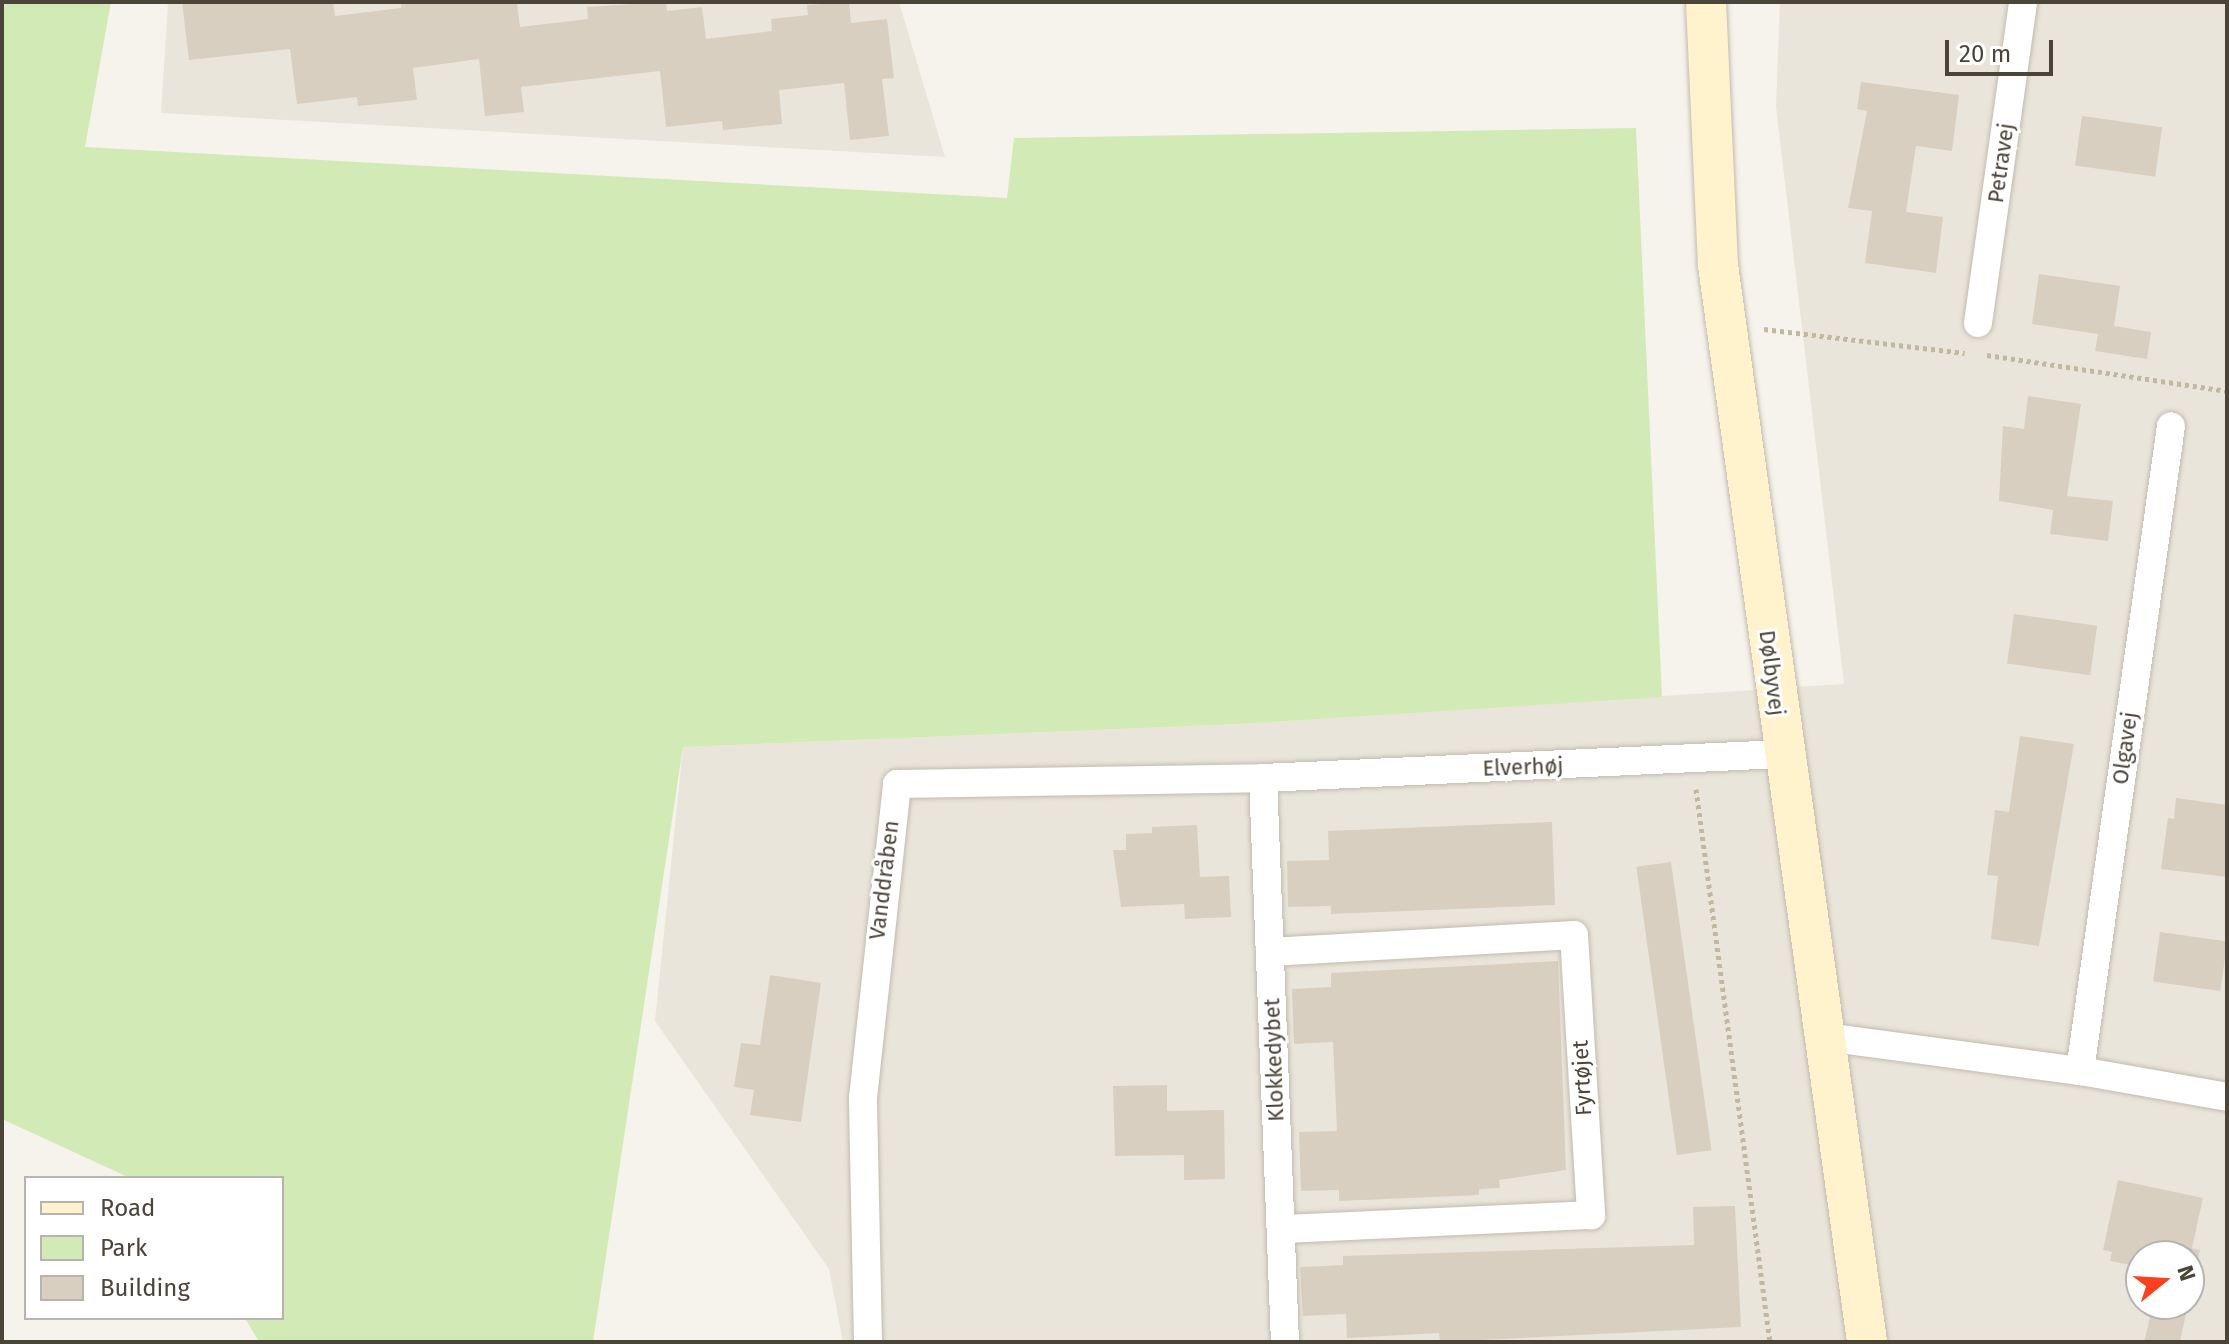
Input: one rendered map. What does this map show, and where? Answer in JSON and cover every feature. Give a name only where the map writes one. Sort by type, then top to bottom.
[{"type":"street","name":"Dølbyvej","points":[[1706,2],[1718,265],[1782,754],[1867,1342]]},
{"type":"street","name":"Petravej","points":[[1978,323],[2023,2]]},
{"type":"street","name":"Olgavej","points":[[2080,1071],[2171,426]]},
{"type":"street","name":"Elverhøj","points":[[1263,778],[1782,754]]},
{"type":"street","name":"Klokkedybet","points":[[1263,778],[1285,1342]]},
{"type":"street","name":"Vanddråben","points":[[868,1342],[863,1098],[897,784],[1263,778]]},
{"type":"street","name":"Fyrtøjet","points":[[1270,952],[1574,935],[1591,1215],[1281,1229]]},
{"type":"street","points":[[1825,1037],[2080,1071],[2227,1097]]},
{"type":"path","points":[[1761,328],[2227,391]]},
{"type":"path","points":[[1692,760],[1770,1342]]},
{"type":"shaded area","points":[[168,2],[899,2],[945,157],[161,113]]},
{"type":"shaded area","points":[[1780,2],[2227,2],[2227,1342],[843,1342],[829,1269],[655,1021],[683,747],[1240,724],[1844,684],[1776,107]]},
{"type":"green space","points":[[2,2],[111,2],[85,147],[1007,198],[1014,138],[1636,128],[1662,697],[1240,724],[683,747],[593,1342],[259,1342],[246,1320],[284,1320],[284,1176],[126,1176],[2,1119]]},
{"type":"building","points":[[182,2],[333,2],[335,16],[401,8],[401,2],[517,2],[520,27],[588,19],[587,7],[666,2],[667,11],[702,7],[706,39],[772,31],[771,19],[808,15],[807,5],[849,2],[851,23],[887,19],[894,78],[882,79],[889,136],[850,140],[844,83],[779,90],[782,124],[723,130],[722,121],[666,127],[660,71],[521,87],[524,112],[485,116],[479,59],[413,68],[417,100],[358,106],[357,97],[297,104],[290,49],[189,60]]},
{"type":"building","points":[[1861,82],[1959,95],[1952,151],[1916,146],[1906,212],[1943,217],[1936,273],[1865,263],[1872,211],[1848,208],[1867,111],[1857,109]]},
{"type":"building","points":[[2082,116],[2162,127],[2155,177],[2075,166]]},
{"type":"building","points":[[2039,274],[2120,286],[2114,326],[2151,332],[2147,359],[2095,351],[2098,334],[2032,324]]},
{"type":"building","points":[[2028,396],[2081,404],[2067,496],[2113,501],[2108,541],[2050,534],[2053,510],[1999,501],[2003,426],[2024,429]]},
{"type":"building","points":[[2014,614],[2097,626],[2090,675],[2007,664]]},
{"type":"building","points":[[2020,736],[2074,744],[2039,946],[1991,939],[1998,876],[1987,875],[1995,810],[2009,812]]},
{"type":"building","points":[[2176,798],[2227,805],[2227,877],[2161,869],[2168,818],[2174,819]]},
{"type":"building","points":[[1552,822],[1555,905],[1331,914],[1331,906],[1288,907],[1287,861],[1329,860],[1328,831]]},
{"type":"building","points":[[1197,825],[1200,877],[1229,876],[1231,917],[1185,919],[1184,904],[1121,907],[1113,850],[1126,850],[1126,834],[1152,833],[1152,827]]},
{"type":"building","points":[[1671,862],[1711,1150],[1677,1155],[1636,867]]},
{"type":"building","points":[[2160,932],[2227,941],[2220,991],[2153,982]]},
{"type":"building","points":[[1558,961],[1566,1170],[1499,1180],[1500,1188],[1479,1189],[1479,1195],[1339,1201],[1339,1190],[1301,1191],[1299,1132],[1337,1131],[1333,1042],[1294,1044],[1292,989],[1331,987],[1331,973]]},
{"type":"building","points":[[770,975],[821,983],[801,1122],[750,1115],[754,1090],[734,1087],[741,1043],[760,1045]]},
{"type":"building","points":[[1167,1085],[1167,1111],[1224,1110],[1225,1179],[1184,1180],[1184,1155],[1115,1156],[1113,1086]]},
{"type":"building","points":[[2118,1180],[2203,1198],[2194,1240],[2125,1240],[2125,1264],[2110,1261],[2112,1252],[2103,1250]]},
{"type":"building","points":[[1735,1206],[1741,1327],[1440,1342],[1439,1333],[1347,1338],[1346,1314],[1303,1316],[1300,1267],[1343,1265],[1343,1256],[1694,1245],[1693,1207]]},
{"type":"building","points":[[2149,1320],[2185,1320],[2180,1342],[2144,1342]]}]
